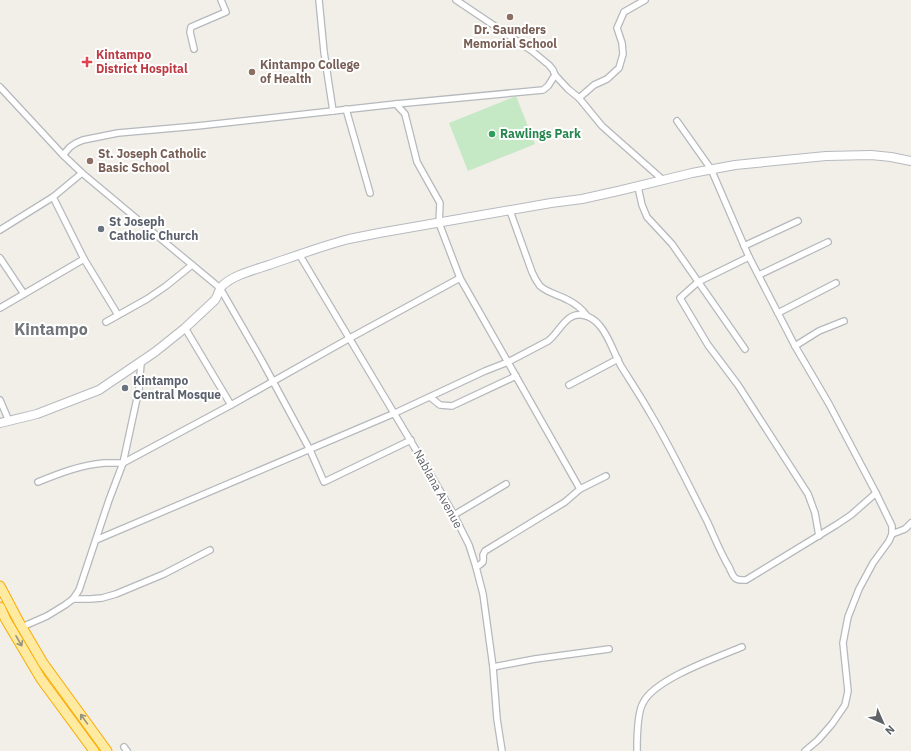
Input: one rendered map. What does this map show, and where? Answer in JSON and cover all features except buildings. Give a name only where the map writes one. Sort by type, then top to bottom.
[{"type":"highway","points":[[0,586],[43,663],[107,751]]},
{"type":"highway","points":[[0,607],[3,622],[41,679],[94,751]]},
{"type":"highway","points":[[3,622],[16,616]]},
{"type":"main road","points":[[0,423],[50,409],[99,390],[141,363],[185,328],[215,300],[220,288],[227,282],[299,254],[348,240],[582,198],[638,187],[711,169],[826,156],[870,155],[911,161]]},
{"type":"street","points":[[194,49],[190,32],[191,27],[226,12],[221,0]]},
{"type":"street","points":[[319,0],[324,52],[333,110]]},
{"type":"street","points":[[456,0],[532,51],[550,65],[555,75],[579,98],[602,126],[663,180]]},
{"type":"street","points":[[579,98],[594,85],[606,79],[619,68],[623,54],[622,43],[617,28],[624,12],[644,0]]},
{"type":"street","points":[[63,155],[76,143],[82,140],[118,133],[198,126],[333,110],[543,90],[548,86],[555,75]]},
{"type":"street","points":[[0,87],[63,155],[82,173],[220,288],[262,361],[310,450],[324,482],[411,440]]},
{"type":"street","points":[[396,104],[405,114],[417,162],[440,203],[439,223],[460,278],[580,489]]},
{"type":"street","points":[[346,109],[370,193]]},
{"type":"street","points":[[677,121],[711,169],[749,257],[795,346],[829,404],[892,526],[892,534],[889,541],[873,564],[859,589],[848,617],[843,643],[848,691],[845,705],[832,724],[818,740],[805,751]]},
{"type":"street","points":[[0,230],[53,197],[82,173]]},
{"type":"street","points":[[638,187],[642,205],[647,217],[672,244],[745,349]]},
{"type":"street","points":[[53,197],[84,259],[118,315]]},
{"type":"street","points":[[510,211],[536,280],[548,291],[576,304],[600,326],[618,359],[650,411],[734,577],[739,580],[746,580],[836,526],[876,493]]},
{"type":"street","points":[[744,246],[798,221]]},
{"type":"street","points":[[759,275],[828,242]]},
{"type":"street","name":"Nablana Avenue","points":[[299,254],[411,440],[454,515],[469,545],[483,594],[502,751]]},
{"type":"street","points":[[749,257],[698,282],[680,298],[708,345],[738,385],[808,494],[815,513],[818,536]]},
{"type":"street","points":[[0,258],[24,294]]},
{"type":"street","points":[[0,308],[84,259]]},
{"type":"street","points":[[106,322],[147,299],[192,265]]},
{"type":"street","points":[[38,482],[66,471],[85,466],[103,463],[123,463],[232,405],[460,278]]},
{"type":"street","points":[[778,313],[836,283]]},
{"type":"street","points":[[96,540],[395,414],[485,371],[508,362],[548,341],[570,317],[582,314],[588,316]]},
{"type":"street","points":[[795,346],[820,331],[844,321]]},
{"type":"street","points":[[185,328],[232,405]]},
{"type":"street","points":[[569,385],[618,359]]},
{"type":"street","points":[[22,627],[47,616],[73,599],[80,590],[109,500],[123,463],[139,389],[141,363]]},
{"type":"street","points":[[430,397],[440,405],[452,406],[516,376]]},
{"type":"street","points":[[0,400],[9,421]]},
{"type":"street","points":[[476,567],[483,563],[483,555],[485,551],[565,502],[580,489],[606,476]]},
{"type":"street","points":[[454,515],[506,484]]},
{"type":"street","points":[[892,534],[905,529],[911,523]]},
{"type":"street","points":[[73,599],[102,598],[116,594],[164,574],[210,550]]},
{"type":"street","points":[[637,751],[640,708],[654,689],[685,671],[742,647]]},
{"type":"street","points":[[493,667],[610,649]]},
{"type":"green space","name":"Rawlings Park","points":[[516,96],[535,144],[468,171],[449,123]]},
{"type":"place","name":"Dr. Saunders Memorial School","points":[[510,17]]},
{"type":"place","name":"Kintampo District Hospital","points":[[87,62]]},
{"type":"place","name":"Kintampo College of Health","points":[[252,72]]},
{"type":"place","name":"Rawlings Park","points":[[492,134]]},
{"type":"place","name":"St. Joseph Catholic Basic School","points":[[90,161]]},
{"type":"place","name":"St Joseph Catholic Church","points":[[101,229]]},
{"type":"place","name":"Kintampo Central Mosque","points":[[125,388]]},
{"type":"district","name":"Kintampo","points":[[51,329]]}]
